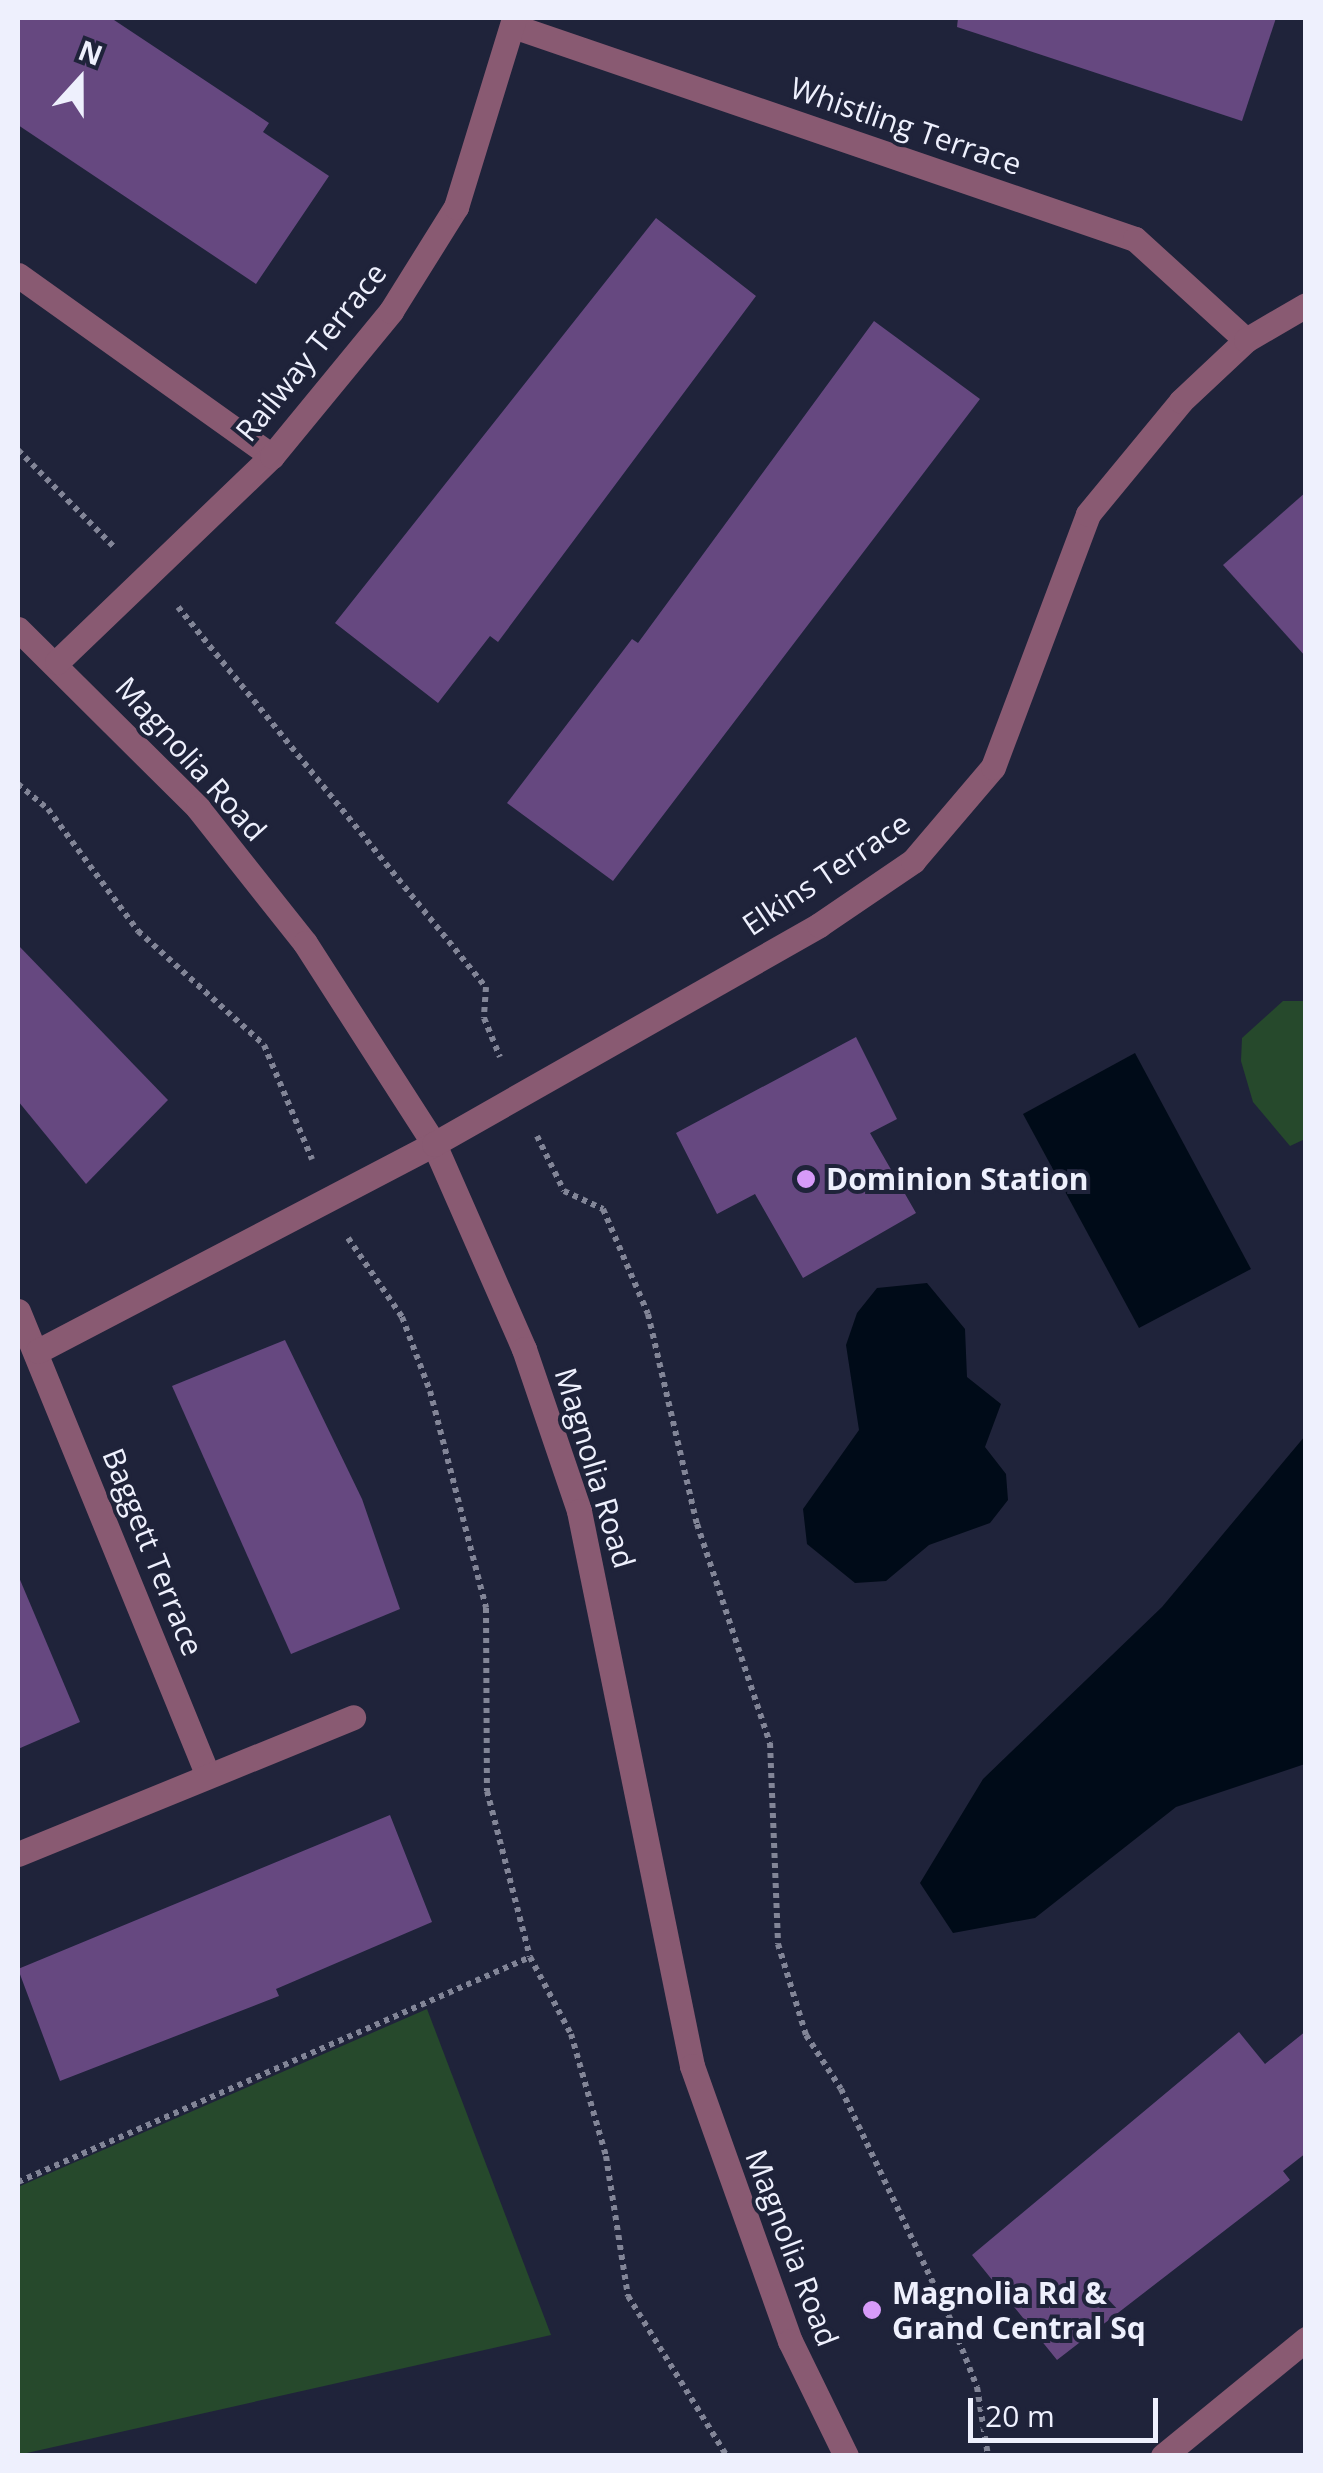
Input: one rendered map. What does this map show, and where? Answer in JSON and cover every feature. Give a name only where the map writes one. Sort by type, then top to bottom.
[{"type":"street","name":"Whistling Terrace","points":[[514,22],[1136,239],[1246,340]]},
{"type":"street","name":"Railway Terrace","points":[[57,662],[272,456],[391,311],[456,207],[514,22]]},
{"type":"street","points":[[18,275],[272,456]]},
{"type":"street","name":"Elkins Terrace","points":[[434,1144],[820,926],[913,862],[992,767],[1088,514],[1132,454],[1246,340],[1306,306]]},
{"type":"street","name":"Magnolia Road","points":[[18,629],[57,662],[198,808],[305,943],[434,1144],[524,1349],[579,1511],[698,2084],[790,2340],[846,2456]]},
{"type":"street","points":[[38,1351],[326,1193],[434,1144]]},
{"type":"street","name":"Baggett Terrace","points":[[18,1311],[38,1351],[208,1776]]},
{"type":"street","points":[[18,1854],[353,1717]]},
{"type":"street","points":[[1163,2456],[1306,2340]]},
{"type":"path","points":[[18,784],[48,809],[138,930],[264,1045],[357,1256],[402,1316],[430,1391],[486,1608],[487,1791],[530,1957],[571,2034],[606,2156],[628,2296],[727,2456]]},
{"type":"path","points":[[18,2182],[530,1957]]},
{"type":"green space","points":[[1283,1001],[1306,1001],[1305,1139],[1290,1146],[1253,1102],[1241,1061],[1242,1038]]},
{"type":"green space","points":[[427,2009],[551,2335],[18,2455],[18,2187]]},
{"type":"water","points":[[1135,1053],[1251,1269],[1139,1328],[1023,1114]]},
{"type":"water","points":[[927,1283],[965,1329],[967,1377],[1001,1404],[985,1447],[1006,1474],[1008,1500],[990,1523],[929,1545],[886,1581],[855,1583],[807,1544],[803,1509],[859,1430],[846,1345],[857,1313],[877,1288]]},
{"type":"water","points":[[1305,1436],[1305,1764],[1176,1807],[1035,1918],[953,1933],[920,1883],[983,1779],[1162,1607]]},
{"type":"building","points":[[18,18],[111,18],[269,123],[263,132],[329,176],[256,284],[18,125]]},
{"type":"building","points":[[958,18],[1276,18],[1242,121],[957,27]]},
{"type":"building","points":[[656,218],[756,296],[498,642],[490,636],[438,703],[335,623]]},
{"type":"building","points":[[874,321],[980,399],[613,881],[507,803],[632,639],[638,643]]},
{"type":"building","points":[[1306,492],[1306,657],[1223,565]]},
{"type":"building","points":[[18,945],[168,1100],[86,1184],[18,1101]]},
{"type":"building","name":"Dominion Station","points":[[856,1037],[897,1119],[870,1133],[916,1213],[803,1278],[755,1194],[717,1214],[676,1133]]},
{"type":"building","points":[[285,1340],[362,1499],[400,1609],[291,1654],[172,1386]]},
{"type":"building","points":[[18,1575],[80,1722],[18,1749]]},
{"type":"building","points":[[390,1815],[432,1922],[276,1989],[279,1996],[60,2081],[18,1969]]},
{"type":"building","points":[[1306,2031],[1306,2153],[1283,2171],[1290,2180],[1057,2360],[972,2255],[1239,2032],[1265,2064]]},
{"type":"place","name":"Dominion Station","points":[[806,1179]]},
{"type":"place","name":"Magnolia Rd & Grand Central Sq","points":[[872,2310]]}]
